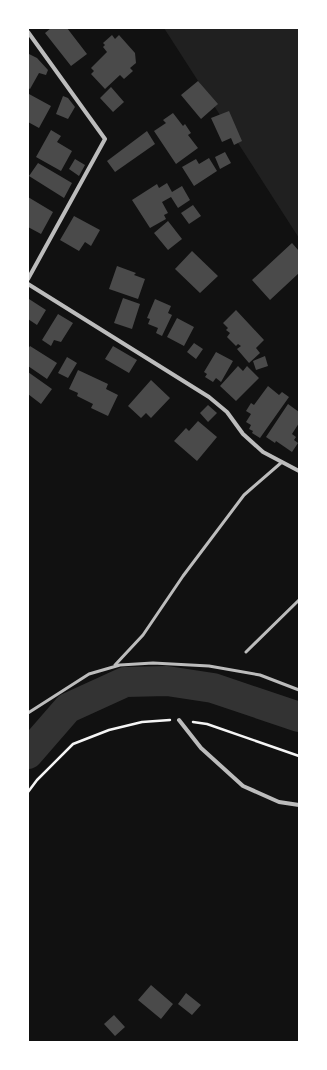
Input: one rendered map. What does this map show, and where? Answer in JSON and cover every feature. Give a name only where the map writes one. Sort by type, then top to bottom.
[{"type":"street","points":[[28,32],[105,139],[28,279]]},
{"type":"street","points":[[28,284],[209,396],[227,412],[243,434],[258,448],[299,472]]},
{"type":"street","points":[[179,720],[201,748],[243,786],[279,802],[299,805]]},
{"type":"lane","points":[[113,666],[143,635],[183,576],[244,495],[282,462]]},
{"type":"lane","points":[[246,652],[299,600]]},
{"type":"lane","points":[[28,713],[88,674],[120,665],[153,663],[209,666],[260,675],[299,690]]},
{"type":"path","points":[[28,792],[37,780],[73,744],[109,730],[142,722],[179,720],[207,724],[299,756]]},
{"type":"shaded area","points":[[164,28],[299,28],[299,238]]},
{"type":"building","points":[[51,28],[67,28],[87,54],[71,66],[45,33]]},
{"type":"building","points":[[112,35],[115,39],[119,35],[135,53],[136,63],[130,68],[133,71],[124,79],[120,75],[105,89],[91,74],[94,71],[91,68],[107,52],[103,47],[105,45],[103,43]]},
{"type":"building","points":[[29,54],[37,58],[48,70],[46,75],[39,73],[30,89],[28,88]]},
{"type":"building","points":[[198,81],[218,104],[201,119],[181,95]]},
{"type":"building","points":[[111,87],[124,102],[113,112],[100,98]]},
{"type":"building","points":[[29,94],[51,106],[39,128],[28,122]]},
{"type":"building","points":[[63,96],[68,98],[75,107],[68,119],[56,114]]},
{"type":"building","points":[[229,111],[242,141],[234,145],[231,138],[222,142],[211,118]]},
{"type":"building","points":[[173,113],[183,126],[185,124],[191,133],[188,135],[198,148],[176,164],[154,131],[166,123],[163,120]]},
{"type":"building","points":[[51,130],[61,136],[57,142],[72,151],[61,171],[36,157]]},
{"type":"building","points":[[147,131],[155,144],[115,172],[107,161]]},
{"type":"building","points":[[225,152],[231,163],[220,169],[215,157]]},
{"type":"building","points":[[209,158],[217,171],[194,186],[182,167],[196,159],[199,164]]},
{"type":"building","points":[[75,159],[85,165],[79,176],[69,169]]},
{"type":"building","points":[[38,163],[72,183],[64,198],[29,176]]},
{"type":"building","points":[[167,183],[172,192],[182,186],[190,200],[178,208],[171,197],[162,202],[168,213],[164,215],[166,219],[150,228],[132,200],[157,184],[159,188]]},
{"type":"building","points":[[28,197],[53,212],[41,234],[28,227]]},
{"type":"building","points":[[193,205],[201,216],[189,224],[181,213]]},
{"type":"building","points":[[74,216],[100,230],[91,246],[85,242],[79,251],[60,240]]},
{"type":"building","points":[[168,221],[182,239],[168,250],[154,233]]},
{"type":"building","points":[[292,243],[299,251],[299,273],[270,300],[252,280]]},
{"type":"building","points":[[192,251],[218,276],[200,293],[175,269]]},
{"type":"building","points":[[117,266],[136,273],[134,275],[145,279],[138,299],[109,289]]},
{"type":"building","points":[[123,298],[140,304],[132,329],[114,323]]},
{"type":"building","points":[[29,299],[46,310],[37,325],[28,319]]},
{"type":"building","points":[[155,299],[171,306],[168,313],[172,315],[162,336],[156,333],[158,328],[148,324],[150,319],[147,318]]},
{"type":"building","points":[[236,310],[264,340],[256,348],[260,353],[249,363],[237,349],[241,346],[238,344],[236,346],[227,337],[230,333],[226,330],[228,328],[223,323]]},
{"type":"building","points":[[58,314],[73,323],[61,342],[54,340],[51,346],[42,340]]},
{"type":"building","points":[[177,318],[194,327],[184,346],[167,337]]},
{"type":"building","points":[[194,343],[203,349],[196,359],[187,352]]},
{"type":"building","points":[[30,346],[57,363],[47,379],[28,366],[28,349]]},
{"type":"building","points":[[113,346],[137,360],[129,373],[105,359]]},
{"type":"building","points":[[216,352],[233,361],[221,382],[216,378],[213,382],[205,377],[207,374],[204,372]]},
{"type":"building","points":[[265,356],[268,366],[256,370],[253,361]]},
{"type":"building","points":[[67,357],[77,363],[68,378],[58,373]]},
{"type":"building","points":[[238,366],[243,371],[247,366],[259,378],[236,401],[220,386]]},
{"type":"building","points":[[78,370],[108,384],[106,389],[118,395],[108,416],[91,408],[93,404],[77,396],[78,393],[69,389]]},
{"type":"building","points":[[28,372],[52,389],[41,404],[28,394]]},
{"type":"building","points":[[151,380],[170,398],[151,418],[146,413],[141,418],[128,406]]},
{"type":"building","points":[[268,386],[279,395],[282,392],[289,397],[260,438],[249,429],[251,425],[246,422],[251,414],[246,411],[251,403],[254,405]]},
{"type":"building","points":[[288,404],[299,412],[299,423],[292,434],[296,437],[294,440],[298,443],[292,452],[276,441],[275,443],[266,437]]},
{"type":"building","points":[[208,405],[217,413],[208,422],[200,413]]},
{"type":"building","points":[[198,421],[217,437],[197,461],[174,441],[186,428],[189,431]]},
{"type":"building","points":[[151,985],[173,1004],[161,1019],[138,1000]]},
{"type":"building","points":[[186,993],[201,1005],[192,1015],[178,1004]]},
{"type":"building","points":[[114,1015],[125,1027],[115,1036],[104,1024]]},
{"type":"waterway","points":[[28,754],[68,708],[125,682],[167,681],[213,688],[299,717]]}]
